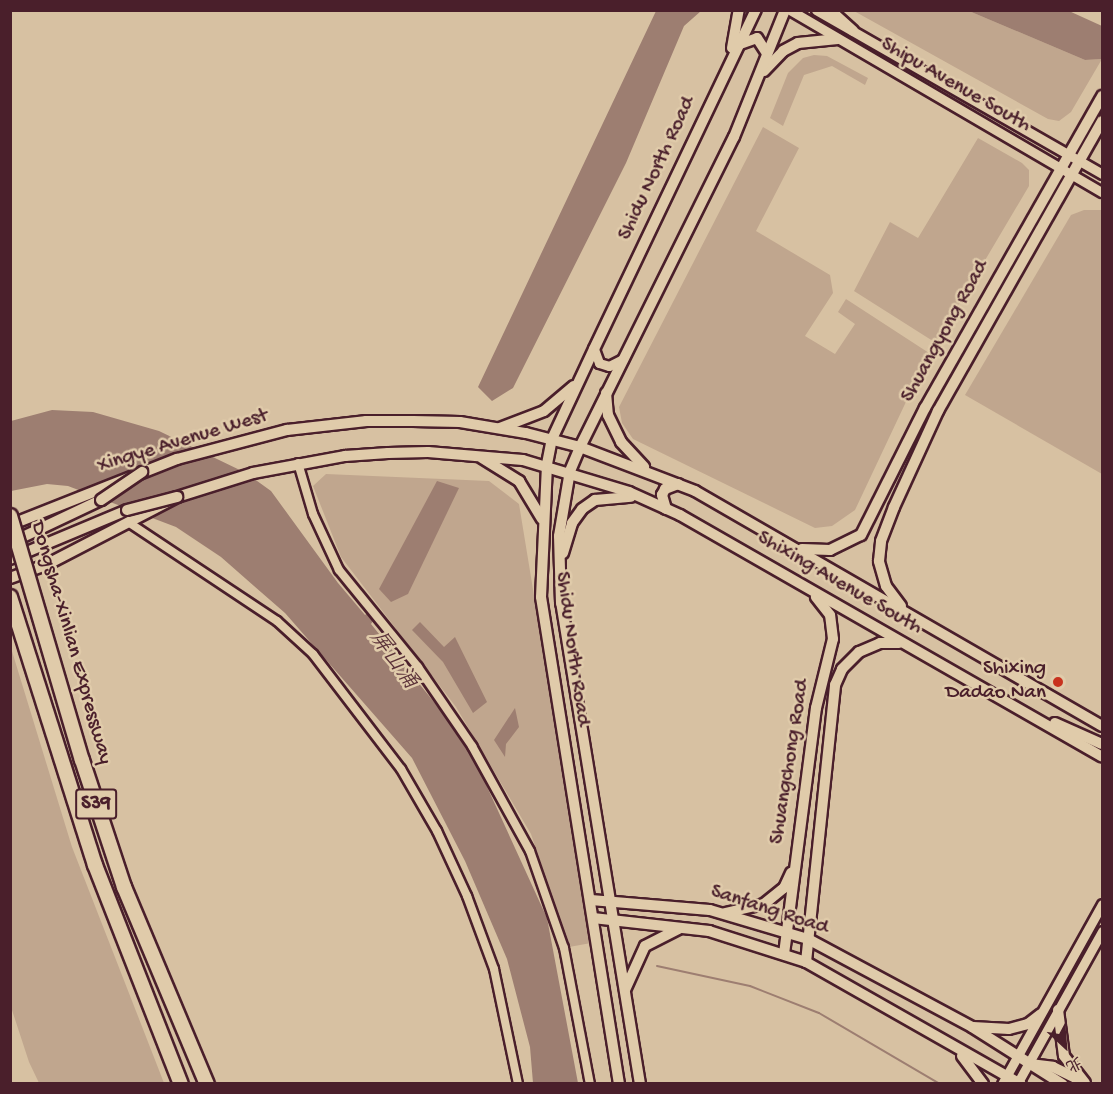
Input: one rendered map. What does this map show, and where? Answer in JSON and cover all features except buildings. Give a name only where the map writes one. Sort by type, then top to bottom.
[{"type":"highway","name":"Dongsha-Xinlian Expressway","points":[[10,516],[82,760],[124,887],[207,1083]]},
{"type":"highway","name":"Dongsha-Xinlian Expressway","points":[[10,597],[95,865],[181,1083]]},
{"type":"main road","points":[[726,70],[739,10]]},
{"type":"main road","name":"Shidu North Road","points":[[619,1083],[576,808],[551,667],[539,564],[548,464],[552,439],[756,10]]},
{"type":"main road","points":[[757,81],[766,52],[788,10]]},
{"type":"main road","points":[[830,10],[853,31]]},
{"type":"main road","points":[[740,44],[757,38],[766,52]]},
{"type":"main road","points":[[757,81],[771,61],[790,47],[809,39],[838,39]]},
{"type":"main road","name":"Shidu North Road","points":[[640,1083],[624,993],[597,805],[561,603],[559,536],[570,471],[580,447],[734,137],[757,81]]},
{"type":"main road","name":"Shuangyong Road","points":[[801,549],[830,550],[861,535],[925,408],[1102,96]]},
{"type":"main road","name":"Shuangyong Road","points":[[905,611],[880,574],[881,541],[938,411],[1102,121]]},
{"type":"main road","points":[[499,428],[544,411],[579,382]]},
{"type":"main road","points":[[606,392],[608,415],[621,442],[631,457],[657,475]]},
{"type":"main road","name":"Xingye Avenue West","points":[[10,525],[82,494],[142,472],[216,447],[287,430],[366,421],[460,422],[552,439]]},
{"type":"main road","name":"Shixing Avenue South","points":[[552,439],[580,447],[678,484],[801,549],[1102,726]]},
{"type":"main road","points":[[10,559],[127,510],[253,473],[298,463],[388,453],[476,455],[548,464]]},
{"type":"main road","points":[[476,455],[507,470],[519,481],[543,520]]},
{"type":"main road","name":"Shixing Avenue South","points":[[548,464],[666,509],[1102,757]]},
{"type":"main road","points":[[10,543],[101,500],[142,472]]},
{"type":"main road","points":[[666,509],[662,495],[665,489],[678,484]]},
{"type":"main road","points":[[559,574],[572,524],[582,509],[595,500],[616,496],[642,498]]},
{"type":"main road","points":[[10,578],[46,565],[177,497]]},
{"type":"main road","points":[[539,564],[547,555],[552,555],[559,574]]},
{"type":"main road","name":"Shuangchong Road","points":[[784,954],[816,708],[833,639],[830,615],[805,587]]},
{"type":"main road","name":"Shuangchong Road","points":[[806,962],[835,685],[842,669],[859,652],[880,643],[905,644]]},
{"type":"main road","points":[[1029,715],[1102,744]]},
{"type":"main road","points":[[576,808],[585,817],[592,816],[597,805]]},
{"type":"main road","points":[[709,931],[701,927],[698,917],[764,904],[784,888],[796,864]]},
{"type":"main road","name":"Sanfang Road","points":[[591,900],[715,912],[808,939],[972,1027],[1027,1064]]},
{"type":"main road","name":"Sanfang Road","points":[[593,918],[709,931],[806,962],[953,1047],[1004,1080],[1019,1083]]},
{"type":"main road","points":[[624,993],[645,946],[683,928]]},
{"type":"main road","points":[[608,1017],[613,1004],[622,1003],[628,1010]]},
{"type":"main road","points":[[1058,1010],[1064,1056],[1085,1083]]},
{"type":"main road","points":[[972,1027],[1009,1029],[1028,1024],[1041,1014]]},
{"type":"main road","points":[[953,1047],[983,1083]]},
{"type":"main road","points":[[1027,1064],[1053,1067],[1085,1083]]},
{"type":"main road","points":[[1027,1064],[1062,1083]]},
{"type":"street","name":"Shipu Avenue South","points":[[788,10],[1102,192]]},
{"type":"street","name":"Shipu Avenue South","points":[[816,10],[1069,153],[1102,174]]},
{"type":"street","points":[[868,57],[863,47],[874,42]]},
{"type":"street","points":[[594,349],[599,363],[609,366],[623,359]]},
{"type":"street","points":[[298,463],[313,514],[339,570],[418,667],[472,746],[530,851],[565,952],[590,1083]]},
{"type":"street","points":[[133,519],[284,628],[345,692],[401,770],[438,831],[467,896],[494,969],[518,1083]]},
{"type":"street","points":[[1004,1080],[1102,904]]},
{"type":"street","points":[[1019,1083],[1027,1064],[1102,931]]},
{"type":"shaded area","points":[[854,11],[969,11],[1085,60],[1102,59],[1071,112],[1059,121],[1048,119]]},
{"type":"shaded area","points":[[814,55],[827,56],[868,78],[865,85],[832,66],[804,75],[783,126],[770,118],[788,73],[803,58]]},
{"type":"shaded area","points":[[763,127],[799,148],[756,231],[830,275],[833,293],[805,336],[835,354],[855,324],[838,312],[846,299],[929,353],[855,510],[832,526],[815,528],[633,439],[622,423],[619,407]]},
{"type":"shaded area","points":[[978,138],[1022,163],[1029,170],[1029,186],[936,343],[854,291],[890,222],[918,238]]},
{"type":"shaded area","points":[[1084,210],[1102,210],[1102,474],[965,395],[1071,215]]},
{"type":"shaded area","points":[[326,474],[489,481],[519,504],[591,943],[569,947],[531,834],[456,707],[341,557],[313,486]]},
{"type":"shaded area","points":[[11,648],[72,847],[164,1083],[39,1083],[29,1062],[10,1004]]},
{"type":"water","points":[[656,11],[701,11],[684,26],[626,163],[513,388],[492,401],[478,387]]},
{"type":"water","points":[[969,11],[1069,11],[1102,26],[1102,59],[1085,60]]},
{"type":"water","name":"屏山涌","points":[[52,410],[93,412],[159,431],[246,473],[271,491],[338,583],[365,615],[370,611],[375,618],[371,624],[467,743],[547,918],[578,1083],[533,1083],[530,1047],[507,959],[465,861],[412,758],[285,613],[221,557],[176,527],[68,486],[47,484],[11,491],[11,421]]},
{"type":"water","points":[[437,481],[459,488],[408,594],[391,602],[379,589]]},
{"type":"water","points":[[420,622],[444,647],[455,637],[487,702],[473,713],[443,662],[412,630]]},
{"type":"water","points":[[515,708],[519,727],[506,744],[505,757],[494,740]]},
{"type":"waterway","points":[[657,966],[750,986],[819,1013],[940,1084]]},
{"type":"place","name":"Shixing Dadao Nan","points":[[1058,682]]}]
